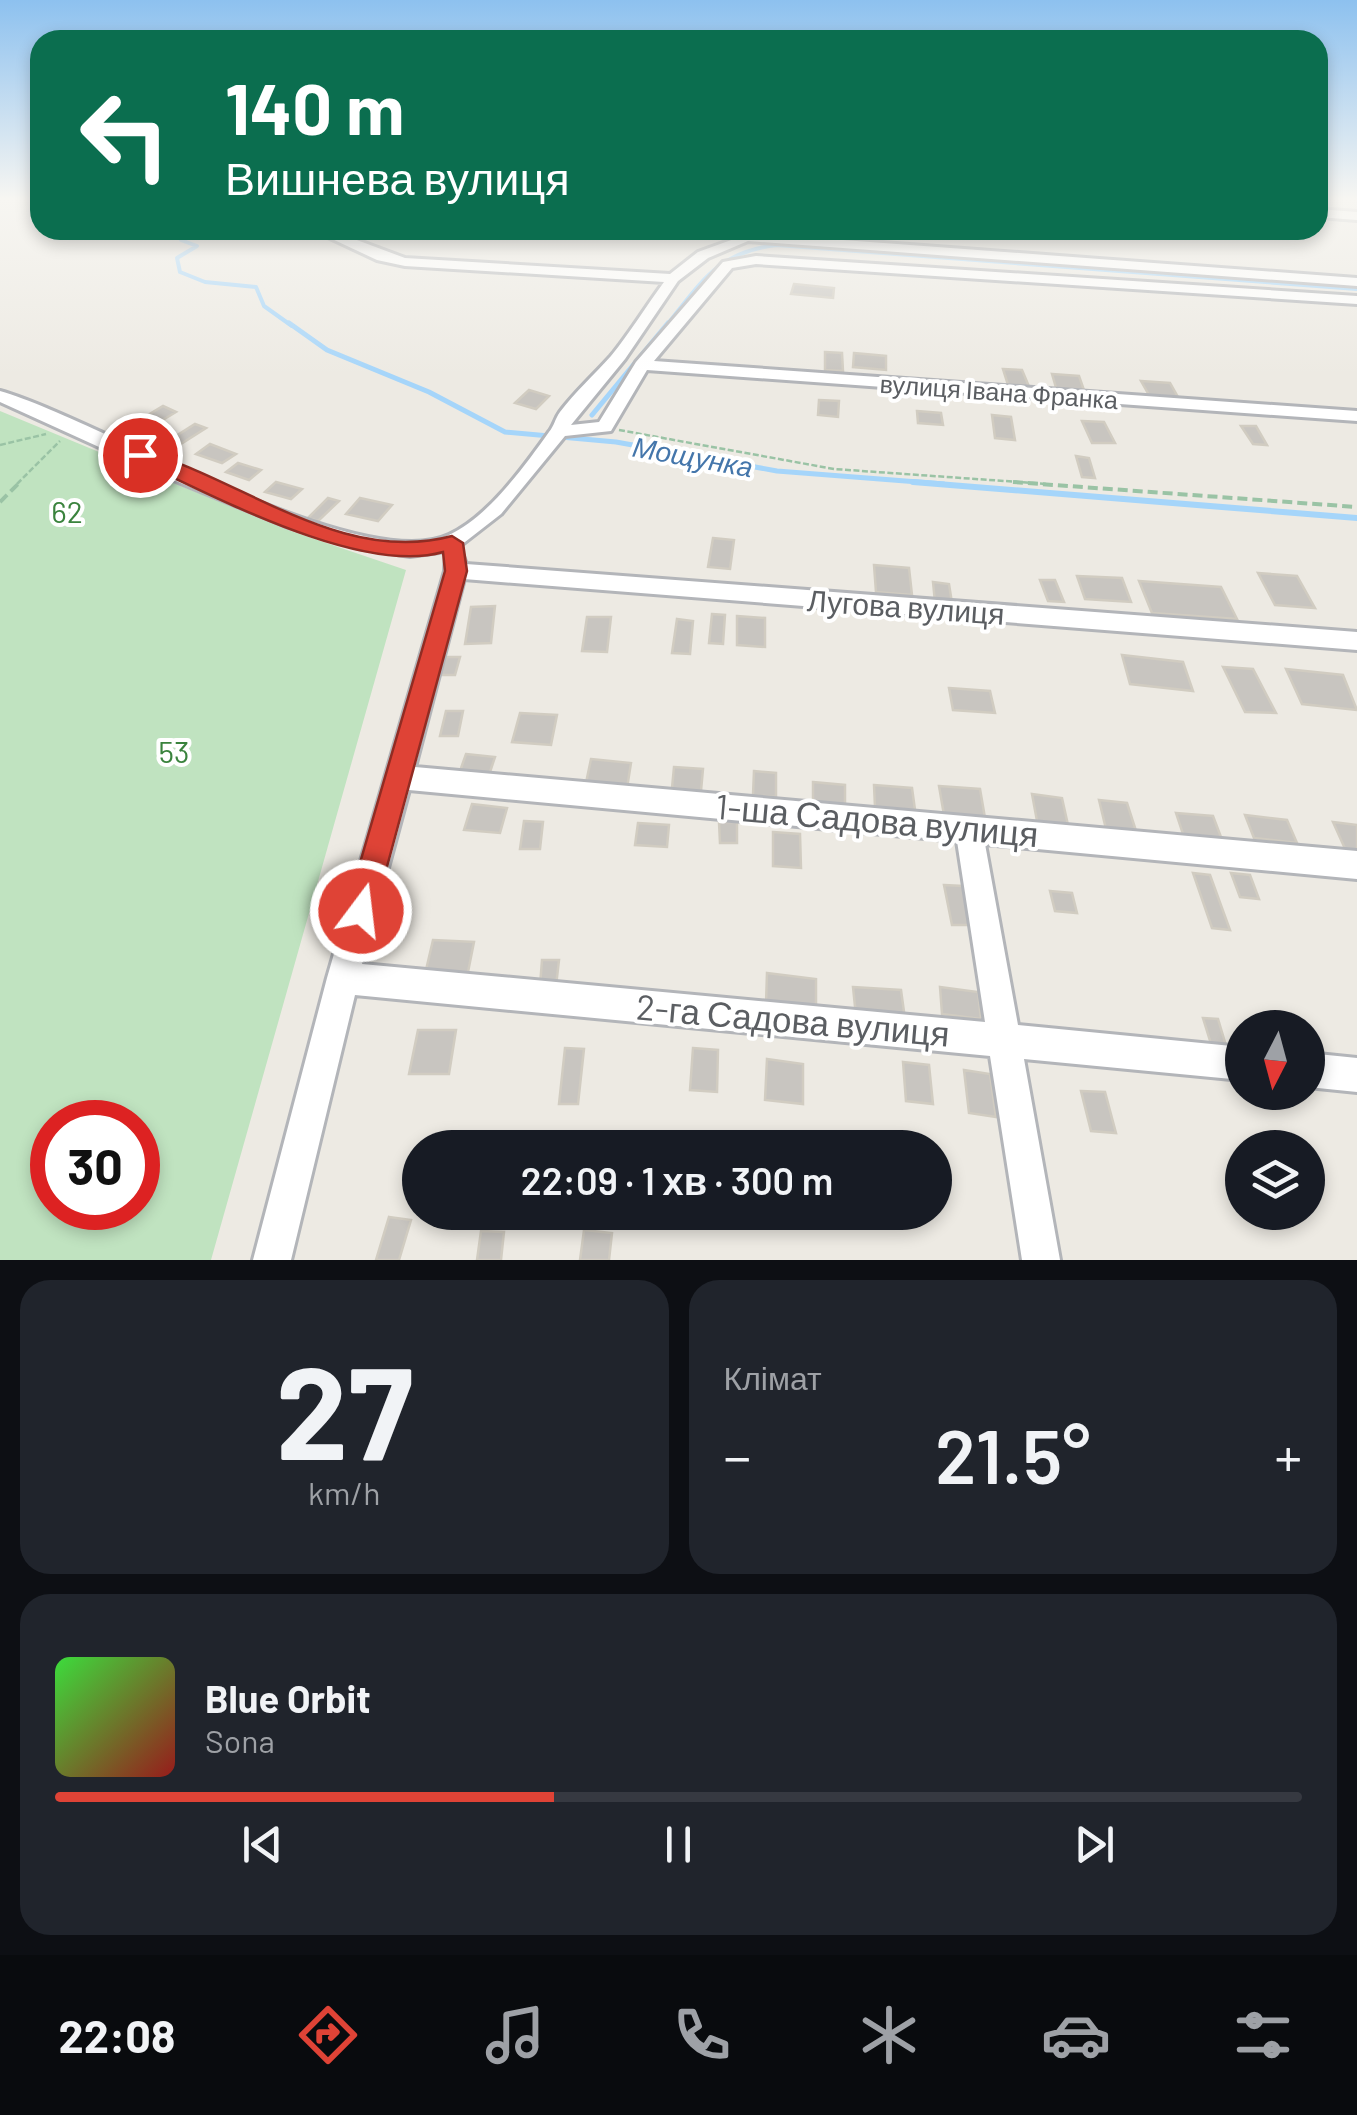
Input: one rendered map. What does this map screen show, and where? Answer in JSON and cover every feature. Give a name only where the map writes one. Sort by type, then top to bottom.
[{"type":"street","points":[[382,258],[673,278]]},
{"type":"street","points":[[272,1260],[454,557],[555,437],[566,416],[618,356],[673,278],[698,258]]},
{"type":"street","points":[[1028,258],[1357,282]]},
{"type":"street","points":[[555,437],[605,427],[642,365],[728,265],[756,260],[1357,300]]},
{"type":"street","name":"вулиця Івана Франка","points":[[642,365],[1357,416]]},
{"type":"street","name":"Лугова вулиця","points":[[0,396],[302,528],[397,548],[454,557],[1357,641]]},
{"type":"street","name":"1-ша Садова вулиця","points":[[397,777],[1357,865]]},
{"type":"street","points":[[968,827],[1042,1260]]},
{"type":"street","name":"2-га Садова вулиця","points":[[343,978],[1004,1038],[1225,1062]]},
{"type":"street","points":[[1325,1072],[1357,1076]]},
{"type":"path","points":[[0,445],[75,426]]},
{"type":"path","points":[[0,502],[75,426]]},
{"type":"path","points":[[605,427],[834,469],[1357,507]]},
{"type":"green space","name":"53","points":[[0,411],[285,529],[406,570],[211,1260],[0,1260]]},
{"type":"building","points":[[794,284],[834,288],[833,298],[791,294]]},
{"type":"building","points":[[825,352],[842,353],[843,371],[825,370]]},
{"type":"building","points":[[854,353],[886,356],[886,370],[853,367]]},
{"type":"building","points":[[1003,369],[1022,370],[1030,389],[1009,388]]},
{"type":"building","points":[[1052,374],[1079,376],[1085,393],[1057,391]]},
{"type":"building","points":[[1141,381],[1170,383],[1178,397],[1149,395]]},
{"type":"building","points":[[529,390],[549,396],[536,409],[515,403]]},
{"type":"building","points":[[819,400],[839,401],[838,417],[818,415]]},
{"type":"building","points":[[163,406],[176,412],[151,427],[138,421]]},
{"type":"building","points":[[917,411],[941,413],[943,425],[918,423]]},
{"type":"building","points":[[992,415],[1011,417],[1015,440],[995,438]]},
{"type":"building","points":[[1082,421],[1104,422],[1115,443],[1092,443]]},
{"type":"building","points":[[195,424],[206,428],[176,447],[165,443]]},
{"type":"building","points":[[1241,426],[1256,426],[1267,445],[1253,444]]},
{"type":"building","points":[[210,444],[236,454],[222,463],[196,454]]},
{"type":"building","points":[[1076,456],[1089,458],[1095,478],[1082,477]]},
{"type":"building","points":[[238,463],[261,470],[249,480],[226,472]]},
{"type":"building","points":[[276,482],[302,489],[291,499],[265,492]]},
{"type":"building","points":[[328,498],[339,501],[318,521],[308,518]]},
{"type":"building","points":[[360,498],[392,505],[378,521],[346,514]]},
{"type":"building","points":[[713,538],[734,540],[730,569],[708,567]]},
{"type":"building","points":[[874,565],[909,568],[912,595],[876,592]]},
{"type":"building","points":[[1258,573],[1297,576],[1315,608],[1275,605]]},
{"type":"building","points":[[1077,576],[1122,578],[1131,602],[1085,599]]},
{"type":"building","points":[[1040,580],[1055,580],[1064,602],[1048,601]]},
{"type":"building","points":[[1139,581],[1221,587],[1237,619],[1152,613]]},
{"type":"building","points":[[933,582],[949,584],[952,603],[935,602]]},
{"type":"building","points":[[495,606],[491,643],[465,644],[471,607]]},
{"type":"building","points":[[712,614],[725,615],[723,644],[709,643]]},
{"type":"building","points":[[737,616],[765,618],[765,647],[737,645]]},
{"type":"building","points":[[587,617],[611,617],[607,652],[582,651]]},
{"type":"building","points":[[677,619],[693,621],[690,654],[672,653]]},
{"type":"building","points":[[1122,655],[1183,662],[1193,691],[1130,684]]},
{"type":"building","points":[[446,657],[460,657],[455,675],[440,675]]},
{"type":"building","points":[[1223,667],[1253,669],[1276,713],[1245,712]]},
{"type":"building","points":[[1286,669],[1343,675],[1357,710],[1302,704]]},
{"type":"building","points":[[949,688],[990,691],[995,713],[953,710]]},
{"type":"building","points":[[446,711],[463,711],[458,736],[440,736]]},
{"type":"building","points":[[520,713],[557,715],[551,745],[512,742]]},
{"type":"building","points":[[466,754],[495,757],[489,775],[460,771]]},
{"type":"building","points":[[591,759],[631,763],[627,788],[586,783]]},
{"type":"building","points":[[674,767],[703,769],[701,791],[672,788]]},
{"type":"building","points":[[754,771],[776,773],[776,797],[753,795]]},
{"type":"building","points":[[813,782],[845,785],[845,805],[813,802]]},
{"type":"building","points":[[874,785],[912,788],[915,810],[875,807]]},
{"type":"building","points":[[939,786],[980,789],[985,818],[944,815]]},
{"type":"building","points":[[1032,794],[1062,798],[1068,825],[1037,821]]},
{"type":"building","points":[[1099,800],[1127,803],[1136,831],[1106,829]]},
{"type":"building","points":[[472,804],[507,808],[500,833],[464,830]]},
{"type":"building","points":[[1176,813],[1213,816],[1221,837],[1183,834]]},
{"type":"building","points":[[1245,815],[1287,820],[1297,843],[1254,838]]},
{"type":"building","points":[[524,821],[543,822],[540,849],[520,849]]},
{"type":"building","points":[[719,822],[737,822],[737,843],[720,843]]},
{"type":"building","points":[[1333,822],[1357,825],[1357,853],[1346,851]]},
{"type":"building","points":[[638,823],[669,825],[667,847],[635,845]]},
{"type":"building","points":[[773,832],[800,834],[801,868],[773,866]]},
{"type":"building","points":[[1193,873],[1210,875],[1230,930],[1212,928]]},
{"type":"building","points":[[1231,873],[1250,875],[1259,899],[1240,897]]},
{"type":"building","points":[[944,885],[963,886],[972,925],[952,925]]},
{"type":"building","points":[[1050,891],[1072,893],[1077,913],[1055,911]]},
{"type":"building","points":[[433,940],[474,942],[468,972],[426,970]]},
{"type":"building","points":[[542,960],[559,960],[556,986],[540,986]]},
{"type":"building","points":[[767,973],[816,979],[816,1011],[766,1004]]},
{"type":"building","points":[[853,987],[901,990],[905,1019],[856,1016]]},
{"type":"building","points":[[940,987],[978,992],[981,1019],[942,1014]]},
{"type":"building","points":[[1203,1018],[1218,1019],[1225,1049],[1212,1047]]},
{"type":"building","points":[[418,1030],[456,1030],[449,1074],[409,1074]]},
{"type":"building","points":[[565,1048],[584,1049],[578,1104],[559,1104]]},
{"type":"building","points":[[693,1048],[718,1050],[717,1092],[690,1090]]},
{"type":"building","points":[[767,1059],[803,1064],[803,1104],[765,1100]]},
{"type":"building","points":[[903,1062],[929,1065],[933,1104],[906,1101]]},
{"type":"building","points":[[964,1070],[990,1074],[996,1117],[969,1113]]},
{"type":"building","points":[[1081,1091],[1105,1092],[1116,1133],[1091,1131]]},
{"type":"building","points":[[389,1217],[402,1219],[402,1230],[408,1230],[399,1260],[376,1260]]},
{"type":"building","points":[[584,1230],[612,1233],[609,1260],[580,1260]]},
{"type":"building","points":[[481,1231],[504,1232],[501,1260],[477,1260]]},
{"type":"waterway","name":"Мощунка","points":[[177,258],[180,272],[205,282],[256,287],[264,306],[292,326]]},
{"type":"waterway","points":[[666,326],[701,283],[732,258]]},
{"type":"waterway","points":[[946,258],[1357,289]]},
{"type":"waterway","name":"Мощунка","points":[[289,323],[327,350],[429,392],[505,432],[616,442],[777,471],[944,484]]},
{"type":"waterway","points":[[592,415],[668,323]]},
{"type":"waterway","name":"Мощунка","points":[[913,482],[1357,518]]},
{"type":"route","points":[[140,455],[302,528],[372,545],[426,550],[452,543],[456,571],[361,911]]},
{"type":"park label","name":"62","points":[[67,511]]}]
